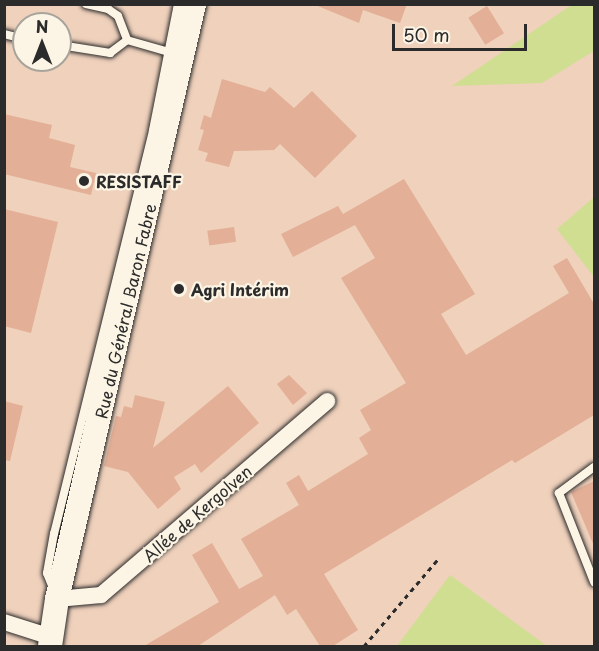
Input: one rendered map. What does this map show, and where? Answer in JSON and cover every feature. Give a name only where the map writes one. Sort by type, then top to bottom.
[{"type":"main road","name":"Rue du Général Baron Fabre","points":[[55,629],[194,4]]},
{"type":"street","name":"Allée de Kergolven","points":[[55,629],[101,596],[327,401]]},
{"type":"street","points":[[4,622],[55,629]]},
{"type":"lane","points":[[86,4],[108,9],[118,16],[128,40]]},
{"type":"lane","points":[[55,629],[47,573],[54,534],[169,52],[178,4]]},
{"type":"lane","points":[[72,47],[110,53],[128,40]]},
{"type":"lane","points":[[128,40],[169,52]]},
{"type":"lane","points":[[594,468],[560,493],[594,582]]},
{"type":"path","points":[[364,646],[438,559]]},
{"type":"shaded area","points":[[5,5],[594,5],[594,646],[5,646]]},
{"type":"green space","points":[[573,4],[594,5],[594,51],[542,83],[452,86]]},
{"type":"green space","points":[[594,197],[594,277],[557,229]]},
{"type":"green space","points":[[450,575],[547,646],[397,646]]},
{"type":"building","points":[[313,4],[407,4],[400,23],[363,10],[359,23]]},
{"type":"building","points":[[487,6],[504,33],[485,45],[468,18]]},
{"type":"building","points":[[222,79],[265,92],[270,87],[294,108],[312,91],[357,136],[315,178],[280,144],[274,150],[234,151],[229,167],[205,161],[208,153],[198,150],[204,130],[200,129],[204,115],[211,118]]},
{"type":"building","points":[[4,114],[52,125],[49,138],[75,145],[70,167],[96,173],[91,195],[4,174]]},
{"type":"building","points":[[404,179],[475,294],[441,314],[466,355],[569,293],[553,266],[567,258],[594,304],[594,415],[515,463],[512,460],[324,574],[358,630],[333,646],[320,646],[296,609],[287,615],[275,595],[198,646],[144,646],[219,602],[192,555],[212,543],[239,589],[263,576],[241,539],[299,505],[286,483],[299,475],[308,491],[368,454],[359,438],[371,430],[360,410],[406,383],[341,278],[375,258],[355,225],[293,257],[281,234],[338,206],[343,214]]},
{"type":"building","points":[[4,209],[58,222],[31,333],[4,326]]},
{"type":"building","points":[[234,227],[236,242],[209,246],[207,231]]},
{"type":"building","points":[[289,375],[307,393],[293,405],[277,384]]},
{"type":"building","points":[[228,386],[259,423],[201,473],[195,464],[174,477],[181,489],[158,509],[128,472],[104,466],[116,416],[121,417],[124,406],[132,408],[135,395],[165,402],[153,448]]},
{"type":"building","points":[[4,401],[23,406],[10,461],[4,460]]},
{"type":"building","points":[[594,481],[594,546],[571,492]]},
{"type":"place","name":"RESISTAFF","points":[[84,181]]},
{"type":"place","name":"Agri Intérim","points":[[179,289]]}]
